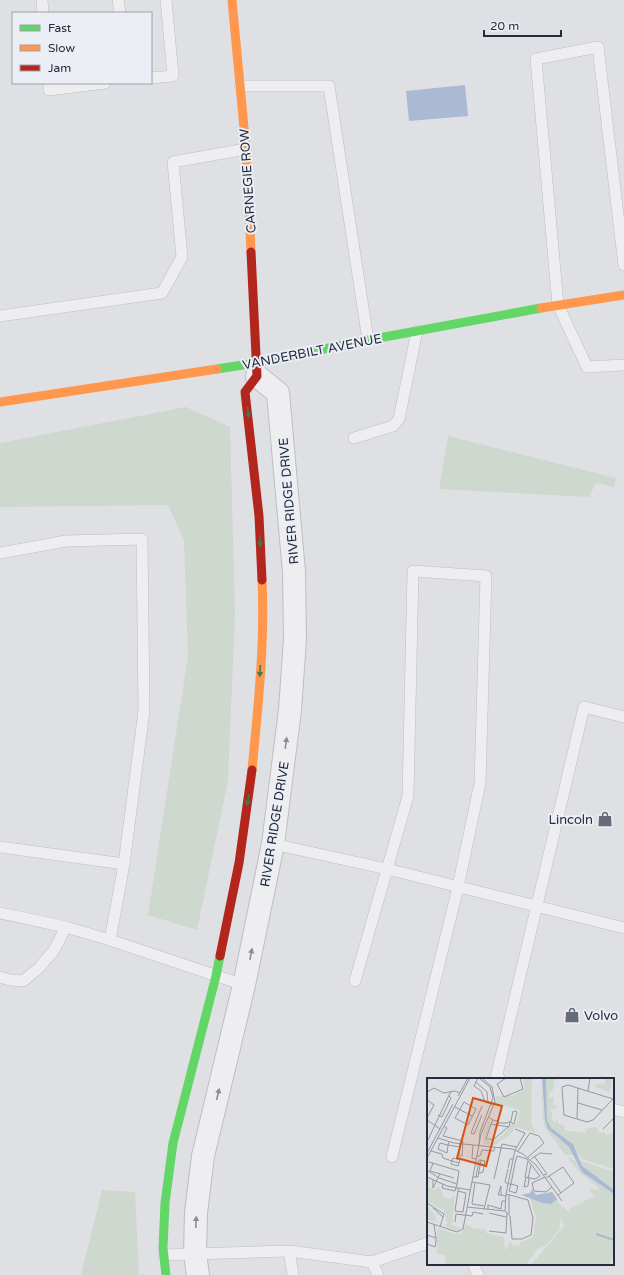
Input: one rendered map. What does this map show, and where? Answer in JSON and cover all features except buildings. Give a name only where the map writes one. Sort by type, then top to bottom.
[{"type":"street","name":"CARNEGIE ROW","points":[[232,0],[246,149],[256,370]]},
{"type":"street","name":"VANDERBILT AVENUE","points":[[0,402],[256,370],[368,340],[624,294]]},
{"type":"street","name":"RIVER RIDGE DRIVE","points":[[196,1265],[196,1213],[204,1156],[244,985],[273,844],[290,710],[295,639],[294,572],[278,393],[256,370]]},
{"type":"street","points":[[166,1275],[163,1248],[165,1204],[173,1143],[216,976],[239,863],[251,782],[260,682],[263,608],[260,524],[245,392],[256,370]]},
{"type":"lane","points":[[42,0],[43,12]]},
{"type":"lane","points":[[118,0],[120,12]]},
{"type":"lane","points":[[152,78],[173,76],[166,0]]},
{"type":"lane","points":[[624,265],[622,225],[598,47],[536,59],[558,306],[587,367],[624,365]]},
{"type":"lane","points":[[49,84],[49,90],[97,84]]},
{"type":"lane","points":[[240,86],[329,86],[368,340]]},
{"type":"lane","points":[[0,316],[162,293],[182,257],[173,162],[246,149]]},
{"type":"lane","points":[[354,438],[393,426],[399,419],[417,331]]},
{"type":"lane","points":[[0,552],[66,541],[142,539],[144,711],[124,864],[110,940]]},
{"type":"lane","points":[[355,981],[408,796],[413,571],[486,576],[480,783],[458,887],[392,1157]]},
{"type":"lane","points":[[496,1078],[584,707],[624,717]]},
{"type":"lane","points":[[273,844],[386,869],[624,928]]},
{"type":"lane","points":[[0,848],[124,864]]},
{"type":"lane","points":[[0,913],[66,927],[110,940],[244,985]]},
{"type":"lane","points":[[0,977],[10,980],[23,981],[39,968],[54,950],[66,927]]},
{"type":"lane","points":[[614,1109],[624,1112]]},
{"type":"lane","points":[[164,1255],[196,1265],[289,1251],[372,1262],[427,1243]]},
{"type":"lane","points":[[289,1251],[293,1275]]},
{"type":"lane","points":[[372,1262],[378,1275]]},
{"type":"lane","points":[[473,1265],[478,1275]]},
{"type":"shaded area","points":[[186,407],[230,427],[235,615],[228,781],[197,930],[148,915],[188,656],[184,540],[168,505],[0,507],[0,443]]},
{"type":"shaded area","points":[[448,436],[616,478],[614,487],[596,483],[589,497],[439,489]]},
{"type":"shaded area","points":[[102,1190],[135,1192],[139,1275],[81,1275]]},
{"type":"water","points":[[465,85],[468,116],[409,121],[406,91]]},
{"type":"traffic: fast","points":[[217,369],[256,363],[368,340],[541,308]]},
{"type":"traffic: fast","points":[[166,1275],[163,1248],[165,1203],[173,1143],[220,956]]},
{"type":"traffic: slow","points":[[232,0],[246,149],[251,252]]},
{"type":"traffic: slow","points":[[541,308],[624,295]]},
{"type":"traffic: slow","points":[[0,402],[217,369]]},
{"type":"traffic: slow","points":[[252,770],[262,652],[262,580]]},
{"type":"traffic: jam","points":[[251,252],[257,376],[245,392],[259,516],[262,580]]},
{"type":"traffic: jam","points":[[220,956],[239,863],[252,770]]},
{"type":"place","name":"Lincoln","points":[[605,819]]},
{"type":"place","name":"Volvo","points":[[572,1015]]}]
